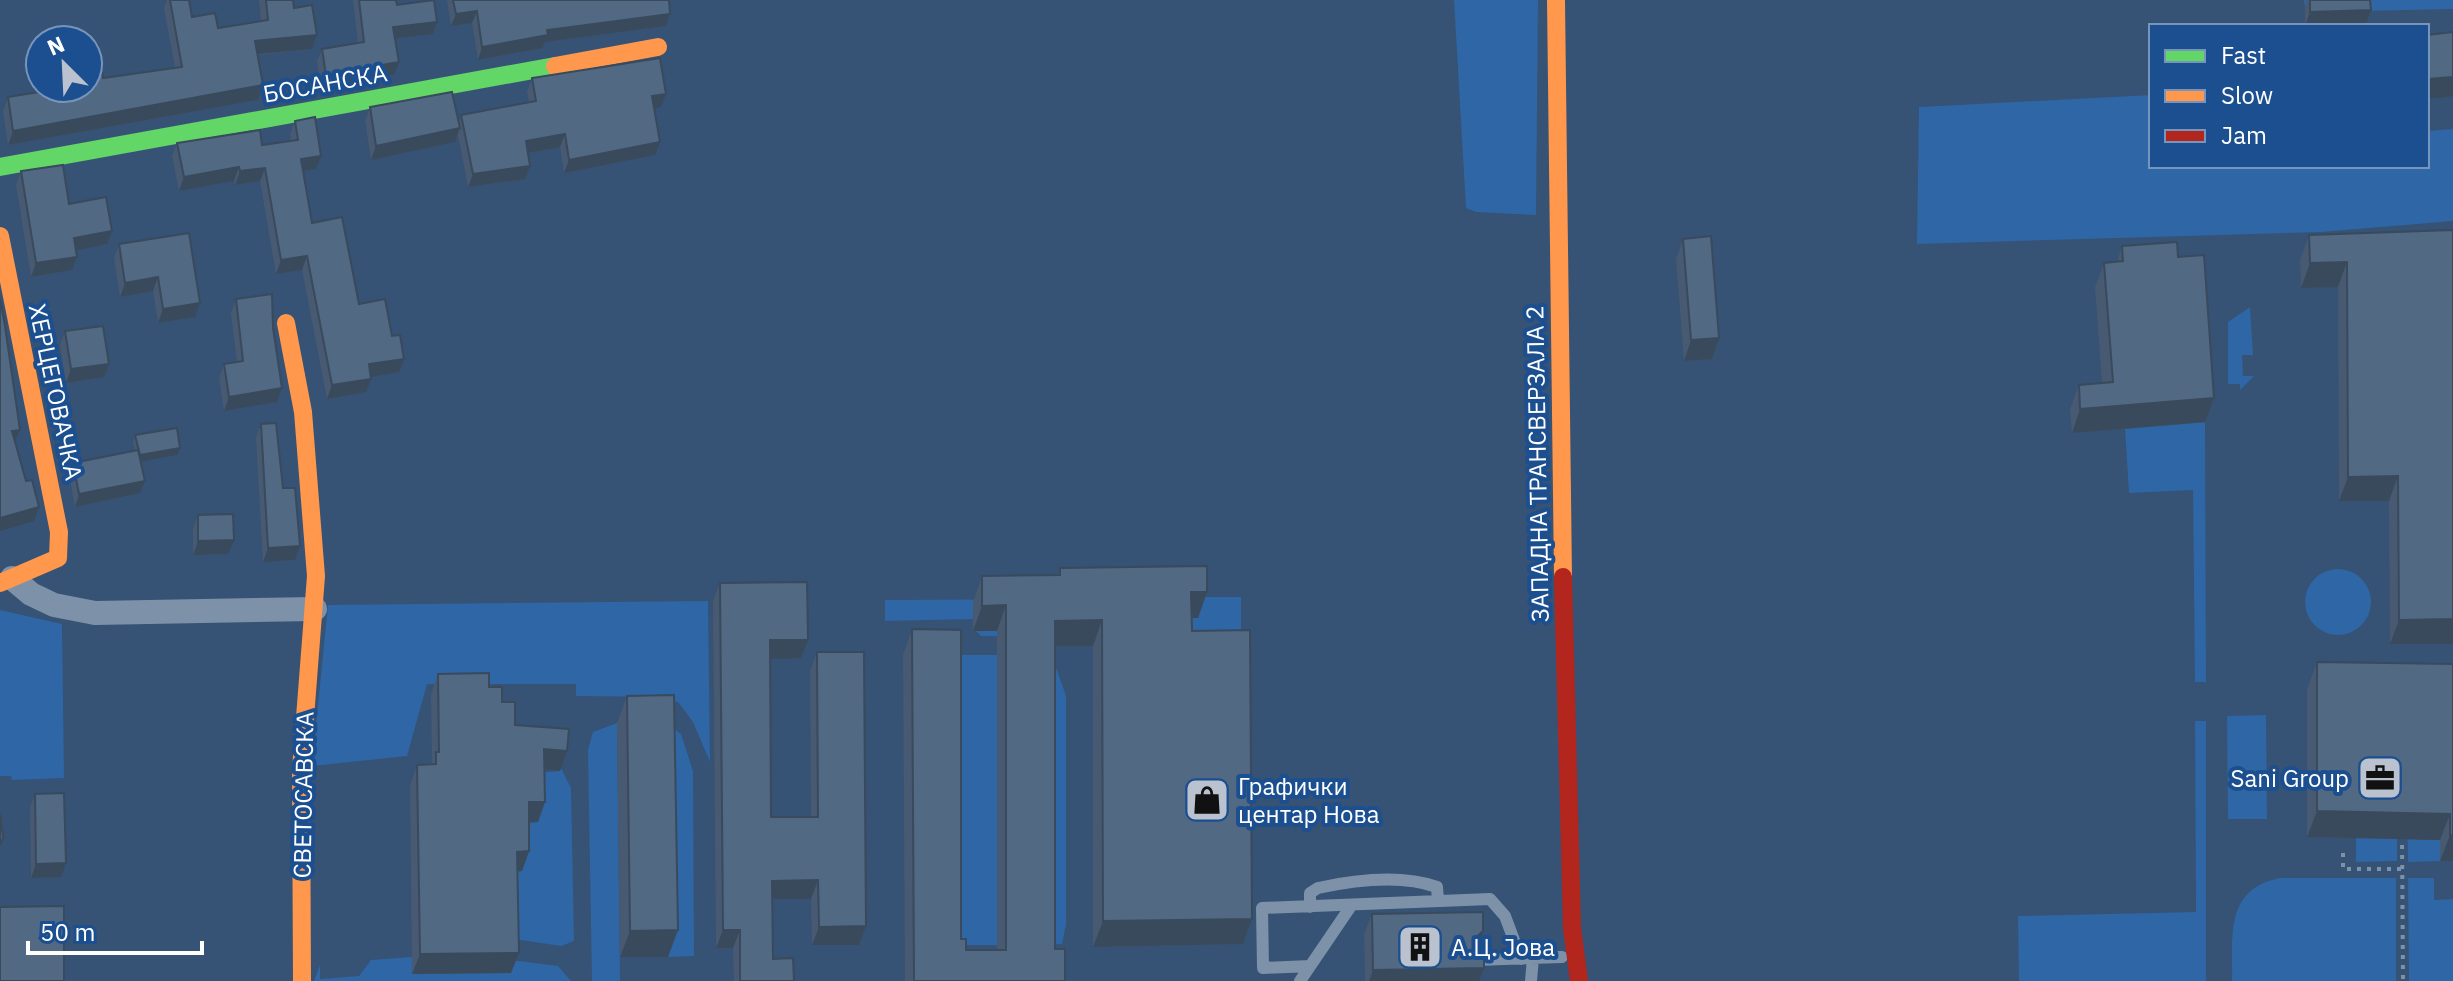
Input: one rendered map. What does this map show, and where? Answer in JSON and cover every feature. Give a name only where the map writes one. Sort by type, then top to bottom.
[{"type":"street","name":"ЗАПАДНА ТРАНСВЕРЗАЛА 2","points":[[1556,0],[1563,624],[1572,928],[1579,981]]},
{"type":"street","name":"БОСАНСКА","points":[[0,167],[658,47]]},
{"type":"street","name":"ХЕРЦЕГОВАЧКА","points":[[0,236],[56,510],[58,558],[6,581]]},
{"type":"street","name":"СВЕТОСАВСКА","points":[[286,323],[304,426],[313,513],[315,609],[301,769],[302,981]]},
{"type":"street","points":[[6,581],[54,605],[95,613],[315,609]]},
{"type":"street","name":"ЗАПАДНА ТРАНСВЕРЗАЛА 2","points":[[1566,981],[1572,928]]},
{"type":"lane","points":[[1310,907],[1310,893],[1318,888],[1378,880],[1424,882],[1437,887],[1438,901]]},
{"type":"lane","points":[[1310,966],[1263,968],[1262,908],[1490,899],[1505,916],[1527,958],[1531,981]]},
{"type":"lane","points":[[1300,981],[1351,906]]},
{"type":"lane","points":[[1476,960],[1562,957]]},
{"type":"path","points":[[2402,828],[2403,981]]},
{"type":"path","points":[[2343,853],[2343,869],[2402,869]]},
{"type":"shaded area","points":[[1454,0],[1538,0],[1536,215],[1476,212],[1466,208]]},
{"type":"shaded area","points":[[2304,0],[2453,0],[2453,9],[2365,11],[2305,7]]},
{"type":"shaded area","points":[[2149,95],[2149,168],[2429,168],[2429,131],[2453,129],[2453,221],[2321,232],[1917,244],[1919,107]]},
{"type":"shaded area","points":[[2250,307],[2253,355],[2242,355],[2243,376],[2254,376],[2240,390],[2240,384],[2228,384],[2228,322]]},
{"type":"shaded area","points":[[2205,422],[2206,682],[2195,682],[2193,490],[2129,493],[2125,429]]},
{"type":"shaded area","points":[[2338,569],[2361,579],[2371,602],[2361,625],[2338,635],[2315,625],[2305,602],[2315,579]]},
{"type":"shaded area","points":[[1197,597],[1241,597],[1241,643],[1182,644],[1182,618]]},
{"type":"shaded area","points":[[1051,599],[1052,637],[981,636],[976,631],[973,602],[973,619],[885,621],[885,600]]},
{"type":"shaded area","points":[[708,601],[710,762],[693,722],[679,703],[666,697],[576,696],[576,684],[427,684],[407,756],[312,766],[328,605]]},
{"type":"shaded area","points":[[0,610],[62,624],[64,778],[12,780],[11,776],[0,776]]},
{"type":"shaded area","points":[[952,655],[997,655],[997,945],[952,945]]},
{"type":"shaded area","points":[[1046,655],[1057,670],[1066,696],[1066,924],[1062,944],[1046,944]]},
{"type":"shaded area","points":[[2266,715],[2267,819],[2228,819],[2227,716]]},
{"type":"shaded area","points":[[2195,721],[2206,721],[2206,981],[2019,981],[2018,916],[2196,912]]},
{"type":"shaded area","points":[[664,722],[681,734],[693,771],[694,956],[668,957]]},
{"type":"shaded area","points":[[617,723],[620,981],[592,981],[588,750],[593,732]]},
{"type":"shaded area","points":[[560,766],[571,788],[574,941],[561,946],[514,939],[514,872],[521,871],[521,823],[537,822],[537,773],[559,771]]},
{"type":"shaded area","points":[[2397,801],[2397,861],[2356,862],[2356,838]]},
{"type":"shaded area","points":[[2407,801],[2419,801],[2419,840],[2440,840],[2440,861],[2408,862]]},
{"type":"shaded area","points":[[2280,878],[2396,878],[2396,981],[2232,981],[2233,932],[2240,904],[2262,884]]},
{"type":"shaded area","points":[[2408,878],[2434,878],[2434,900],[2453,899],[2453,981],[2409,981]]},
{"type":"shaded area","points":[[412,957],[511,960],[558,966],[571,981],[314,981],[320,965],[320,979],[359,976],[371,960]]},
{"type":"building","points":[[170,0],[189,0],[192,17],[215,13],[218,28],[268,20],[266,0],[293,0],[294,8],[312,5],[317,35],[255,41],[263,85],[13,131],[8,97],[24,94],[24,104],[104,104],[104,78],[182,67]]},
{"type":"building","points":[[359,0],[396,0],[397,5],[434,0],[437,22],[393,27],[399,62],[326,75],[322,49],[364,42]]},
{"type":"building","points":[[453,0],[669,0],[670,14],[547,30],[548,35],[482,47],[477,11],[456,14]]},
{"type":"building","points":[[2310,0],[2370,0],[2371,10],[2310,12]]},
{"type":"building","points":[[2453,32],[2453,77],[2429,79],[2429,35]]},
{"type":"building","points":[[660,58],[666,94],[652,96],[660,142],[569,160],[565,134],[526,141],[530,166],[473,174],[461,115],[536,101],[532,78]]},
{"type":"building","points":[[452,92],[460,128],[376,146],[370,107]]},
{"type":"building","points":[[315,117],[321,156],[301,159],[312,223],[342,217],[359,304],[385,299],[392,336],[400,335],[404,359],[369,364],[371,379],[332,385],[307,256],[281,260],[265,168],[240,171],[239,167],[184,177],[177,143],[260,130],[262,145],[298,140],[295,121]]},
{"type":"building","points":[[63,165],[69,204],[106,197],[112,231],[74,238],[77,257],[36,263],[21,171]]},
{"type":"building","points":[[2453,230],[2453,619],[2399,620],[2398,476],[2348,477],[2347,262],[2310,263],[2309,235]]},
{"type":"building","points":[[189,233],[200,303],[163,309],[158,277],[125,283],[119,244]]},
{"type":"building","points":[[1711,236],[1719,338],[1691,340],[1683,239]]},
{"type":"building","points":[[2177,242],[2178,257],[2204,255],[2214,398],[2080,409],[2079,385],[2113,382],[2104,263],[2123,261],[2122,246]]},
{"type":"building","points":[[272,294],[273,328],[282,388],[229,397],[224,364],[243,361],[236,299]]},
{"type":"building","points":[[0,298],[20,430],[12,431],[26,481],[32,480],[39,507],[0,518]]},
{"type":"building","points":[[103,326],[109,364],[71,369],[65,331]]},
{"type":"building","points":[[276,423],[283,488],[295,488],[300,546],[268,548],[261,424]]},
{"type":"building","points":[[177,428],[180,448],[140,455],[135,435]]},
{"type":"building","points":[[138,450],[145,481],[79,494],[73,463]]},
{"type":"building","points":[[233,514],[234,540],[198,541],[198,515]]},
{"type":"building","points":[[1207,566],[1207,592],[1191,592],[1192,631],[1250,630],[1252,919],[1103,921],[1102,620],[1055,621],[1055,949],[1065,949],[1065,981],[914,981],[912,629],[961,630],[961,939],[966,939],[966,950],[1006,950],[1006,605],[982,606],[982,576],[1060,575],[1060,568]]},
{"type":"building","points":[[807,582],[808,640],[770,640],[771,817],[818,817],[817,652],[864,652],[866,926],[819,927],[818,880],[772,881],[773,959],[793,958],[794,981],[740,981],[740,930],[723,930],[720,583]]},
{"type":"building","name":"Sani Group","points":[[2317,662],[2453,664],[2453,835],[2450,835],[2450,814],[2317,811]]},
{"type":"building","points":[[489,673],[489,687],[502,687],[502,702],[515,702],[515,725],[569,729],[567,751],[544,749],[545,802],[529,802],[529,851],[517,852],[519,953],[420,954],[417,765],[436,764],[436,752],[439,752],[438,674]]},
{"type":"building","points":[[674,695],[678,930],[630,931],[627,696]]},
{"type":"building","points":[[64,793],[66,863],[36,864],[35,794]]},
{"type":"building","points":[[0,813],[3,838],[0,845]]},
{"type":"building","points":[[64,906],[64,981],[0,981],[0,907]]},
{"type":"building","name":"А.Ц. Јова","points":[[1483,912],[1483,931],[1474,939],[1484,949],[1484,968],[1373,970],[1372,914]]},
{"type":"traffic: fast","points":[[0,167],[555,66]]},
{"type":"traffic: slow","points":[[1556,0],[1563,577]]},
{"type":"traffic: slow","points":[[555,66],[658,47]]},
{"type":"traffic: slow","points":[[0,236],[59,532],[58,558],[0,583]]},
{"type":"traffic: slow","points":[[286,323],[303,412],[316,576],[301,769],[302,981]]},
{"type":"traffic: jam","points":[[1563,577],[1572,928],[1579,981]]},
{"type":"place","name":"Sani Group","points":[[2380,778]]},
{"type":"place","name":"Графички центар Нова","points":[[1207,800]]},
{"type":"place","name":"А.Ц. Јова","points":[[1420,947]]}]
